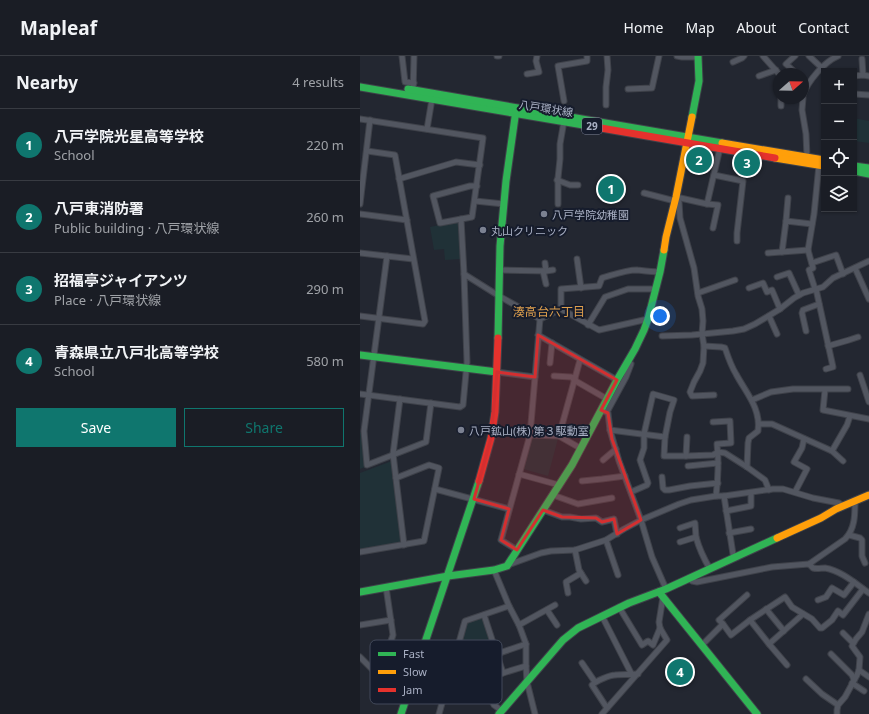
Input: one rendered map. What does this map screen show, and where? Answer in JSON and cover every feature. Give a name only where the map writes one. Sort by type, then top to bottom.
[{"type":"street","points":[[402,56],[405,82],[413,90]]},
{"type":"street","points":[[413,90],[414,56]]},
{"type":"street","points":[[527,74],[539,72],[536,61],[537,56]]},
{"type":"street","points":[[564,101],[558,66],[588,61],[587,56]]},
{"type":"street","points":[[606,105],[608,70],[607,56]]},
{"type":"street","points":[[628,89],[652,88],[659,56]]},
{"type":"street","points":[[602,714],[635,674],[667,640],[660,628],[659,622],[664,581],[652,558],[641,520],[616,450],[610,430],[608,413],[605,410],[607,399],[635,349],[648,319],[660,272],[699,81],[698,56],[677,56]]},
{"type":"street","points":[[732,62],[744,56]]},
{"type":"street","points":[[763,56],[774,68]]},
{"type":"street","points":[[790,68],[786,64],[795,56]]},
{"type":"street","points":[[809,56],[822,68],[835,57]]},
{"type":"street","points":[[862,60],[863,75]]},
{"type":"street","points":[[809,83],[821,69]]},
{"type":"street","points":[[759,76],[773,73]]},
{"type":"street","points":[[857,76],[869,76]]},
{"type":"street","name":"八戸環状線","points":[[360,81],[516,111]]},
{"type":"street","name":"八戸環状線","points":[[360,86],[413,90],[432,99],[564,118],[687,140],[807,158],[821,164]]},
{"type":"street","points":[[857,94],[869,95]]},
{"type":"street","points":[[427,129],[432,99]]},
{"type":"street","points":[[802,104],[807,158]]},
{"type":"street","points":[[426,640],[474,499],[491,438],[495,412],[504,204],[516,111]]},
{"type":"street","points":[[558,204],[560,144],[564,118]]},
{"type":"street","points":[[360,119],[483,138],[480,165],[475,201],[472,217],[440,223],[433,196],[470,186],[477,186]]},
{"type":"street","points":[[360,204],[370,120]]},
{"type":"street","name":"八戸環状線","points":[[687,140],[720,148],[821,164]]},
{"type":"street","points":[[708,204],[720,148]]},
{"type":"street","points":[[360,316],[423,324],[425,321],[395,155],[367,151]]},
{"type":"street","points":[[399,179],[456,162],[480,165]]},
{"type":"street","points":[[857,166],[869,168]]},
{"type":"street","points":[[821,170],[808,250],[813,268],[809,270],[819,304],[833,368],[826,369]]},
{"type":"street","points":[[857,172],[869,174]]},
{"type":"street","points":[[714,175],[743,181],[737,241]]},
{"type":"street","points":[[558,180],[570,185],[578,185]]},
{"type":"street","points":[[644,193],[718,205],[713,228]]},
{"type":"street","points":[[782,252],[788,198]]},
{"type":"street","points":[[675,199],[679,202],[680,218],[694,268],[703,321],[703,362],[690,392],[692,396],[714,395]]},
{"type":"street","points":[[475,201],[504,204]]},
{"type":"street","points":[[360,214],[407,220]]},
{"type":"street","points":[[360,394],[460,407],[463,405],[467,368],[461,219]]},
{"type":"street","points":[[786,221],[812,224]]},
{"type":"street","points":[[768,253],[808,250]]},
{"type":"street","points":[[360,252],[414,259]]},
{"type":"street","points":[[812,263],[836,255],[843,274]]},
{"type":"street","points":[[387,256],[369,395],[362,430],[368,465],[426,442],[431,403]]},
{"type":"street","points":[[577,259],[581,288]]},
{"type":"street","points":[[662,336],[702,334],[744,329],[769,316],[799,296],[823,287],[833,278],[869,261]]},
{"type":"street","points":[[545,263],[546,284]]},
{"type":"street","points":[[856,268],[869,299]]},
{"type":"street","points":[[500,270],[553,270]]},
{"type":"street","points":[[561,309],[562,289],[599,286],[602,278],[622,272],[636,270],[660,272]]},
{"type":"street","points":[[777,277],[789,273],[799,296]]},
{"type":"street","points":[[464,274],[540,319]]},
{"type":"street","points":[[698,293],[735,280]]},
{"type":"street","points":[[749,288],[763,283],[768,292],[772,290],[780,309]]},
{"type":"street","points":[[588,325],[605,297],[628,290],[656,289]]},
{"type":"street","points":[[806,331],[802,313],[803,310],[819,304]]},
{"type":"street","points":[[540,319],[561,309]]},
{"type":"street","points":[[561,309],[599,330],[648,319]]},
{"type":"street","points":[[769,316],[777,334]]},
{"type":"street","points":[[517,550],[501,540],[530,435],[540,319]]},
{"type":"street","points":[[538,335],[617,380]]},
{"type":"street","points":[[828,346],[858,337]]},
{"type":"street","points":[[550,363],[552,343]]},
{"type":"street","points":[[704,346],[721,346],[725,348],[736,374],[752,400],[756,410],[759,424],[758,432],[749,438],[748,467]]},
{"type":"street","points":[[360,355],[535,377]]},
{"type":"street","points":[[559,436],[580,360]]},
{"type":"street","points":[[507,566],[626,377],[631,364],[628,362]]},
{"type":"street","points":[[860,375],[869,402]]},
{"type":"street","points":[[554,376],[571,377],[607,399]]},
{"type":"street","points":[[752,400],[771,392],[793,389],[848,389]]},
{"type":"street","points":[[825,390],[823,410],[869,419]]},
{"type":"street","points":[[631,492],[647,485],[648,483],[640,460],[644,448],[644,434],[653,394],[674,400],[665,436],[664,456],[713,454],[718,452],[725,453],[748,467],[765,480],[769,490]]},
{"type":"street","points":[[400,399],[393,454],[404,545]]},
{"type":"street","points":[[832,451],[847,425],[850,416]]},
{"type":"street","points":[[713,422],[730,421],[731,442],[717,444],[718,483],[716,496]]},
{"type":"street","points":[[759,424],[772,424],[832,451],[843,461]]},
{"type":"street","points":[[610,430],[665,436]]},
{"type":"street","points":[[530,435],[559,436],[580,448]]},
{"type":"street","points":[[686,456],[687,437]]},
{"type":"street","points":[[795,492],[807,469],[794,462],[802,448],[804,439]]},
{"type":"street","points":[[604,460],[616,450]]},
{"type":"street","points":[[688,466],[718,463]]},
{"type":"street","points":[[360,552],[424,542],[439,468],[429,465],[396,478]]},
{"type":"street","points":[[519,474],[559,485]]},
{"type":"street","points":[[582,480],[625,476]]},
{"type":"street","points":[[662,477],[663,488],[665,490],[718,483]]},
{"type":"street","points":[[435,489],[509,509]]},
{"type":"street","points":[[360,592],[448,576],[494,570],[551,551],[575,550],[606,540],[641,520],[691,500],[783,489],[813,498],[839,503],[843,506]]},
{"type":"street","points":[[726,511],[751,506],[751,493]]},
{"type":"street","points":[[553,495],[578,504],[612,498]]},
{"type":"street","points":[[493,704],[500,713],[562,640],[578,628],[619,607],[662,593],[689,578],[869,495]]},
{"type":"street","points":[[724,496],[734,558]]},
{"type":"street","points":[[689,578],[692,582],[697,582],[772,566],[809,564],[849,535],[854,521],[855,501]]},
{"type":"street","points":[[543,510],[562,517],[581,519],[596,518],[602,522],[614,519],[617,534]]},
{"type":"street","points":[[680,528],[695,523],[698,544],[710,569]]},
{"type":"street","points":[[730,533],[751,529]]},
{"type":"street","points":[[849,535],[862,540],[862,556],[865,563]]},
{"type":"street","points":[[680,542],[696,536]]},
{"type":"street","points":[[606,540],[618,575]]},
{"type":"street","points":[[575,550],[579,570],[586,581]]},
{"type":"street","points":[[809,564],[812,568],[825,568],[833,571],[854,582],[869,593]]},
{"type":"street","points":[[494,570],[526,644],[527,682],[535,714]]},
{"type":"street","points":[[568,593],[566,582],[581,573]]},
{"type":"street","points":[[818,600],[826,597],[832,588],[844,595],[854,582]]},
{"type":"street","points":[[386,587],[393,635],[392,640]]},
{"type":"street","points":[[747,595],[719,620],[731,635],[750,620],[785,597],[792,607],[812,619],[820,628],[822,628],[832,620],[838,612],[843,615],[863,589]]},
{"type":"street","points":[[662,593],[757,714]]},
{"type":"street","points":[[519,625],[555,605]]},
{"type":"street","points":[[460,640],[465,621],[509,606]]},
{"type":"street","points":[[619,607],[642,645],[648,641],[652,645],[660,628]]},
{"type":"street","points":[[766,609],[784,631]]},
{"type":"street","points":[[547,610],[557,625]]},
{"type":"street","points":[[769,644],[803,614]]},
{"type":"street","points":[[853,643],[868,623],[869,614]]},
{"type":"street","points":[[484,615],[492,640]]},
{"type":"street","points":[[602,616],[635,674]]},
{"type":"street","points":[[360,625],[391,620]]},
{"type":"street","points":[[750,620],[787,665]]},
{"type":"street","points":[[702,645],[723,624]]},
{"type":"street","points":[[837,714],[838,705],[845,697],[859,670],[860,657],[852,646],[853,643],[843,633]]},
{"type":"street","points":[[502,652],[526,644]]},
{"type":"street","points":[[830,654],[852,675],[853,682],[864,691]]},
{"type":"street","points":[[360,657],[370,667]]},
{"type":"street","points":[[582,663],[595,682]]},
{"type":"street","points":[[502,670],[503,673],[526,666]]},
{"type":"street","points":[[859,670],[869,676]]},
{"type":"street","points":[[607,708],[592,685],[595,682],[614,675],[635,674]]},
{"type":"street","points":[[806,679],[822,694],[838,705]]},
{"type":"street","points":[[401,714],[404,704]]},
{"type":"street","points":[[439,714],[442,704]]},
{"type":"highlighted area","points":[[538,335],[617,380],[601,410],[608,413],[612,439],[641,520],[617,534],[614,519],[602,522],[596,518],[562,517],[543,510],[517,550],[501,540],[509,509],[474,499],[491,438],[497,372],[535,377]]},
{"type":"shaded area","points":[[857,119],[869,121],[869,143],[857,141]]},
{"type":"shaded area","points":[[458,221],[460,223],[461,259],[445,260],[444,249],[434,250],[430,227]]},
{"type":"shaded area","points":[[360,432],[362,434],[365,467],[360,469]]},
{"type":"shaded area","points":[[531,438],[558,439],[548,476],[523,469]]},
{"type":"shaded area","points":[[392,461],[402,542],[401,544],[360,550],[360,473]]},
{"type":"shaded area","points":[[484,615],[492,640],[460,640],[465,621]]},
{"type":"traffic: fast","points":[[692,117],[699,81],[698,56]]},
{"type":"traffic: fast","points":[[360,87],[601,128]]},
{"type":"traffic: fast","points":[[408,89],[722,143]]},
{"type":"traffic: fast","points":[[498,338],[500,246],[506,181],[516,110]]},
{"type":"traffic: fast","points":[[857,166],[869,168]]},
{"type":"traffic: fast","points":[[857,172],[869,174]]},
{"type":"traffic: fast","points":[[360,592],[448,576],[494,570],[507,566],[572,465],[635,349],[648,319],[664,250]]},
{"type":"traffic: fast","points":[[360,355],[497,372]]},
{"type":"traffic: fast","points":[[426,640],[479,481]]},
{"type":"traffic: fast","points":[[499,714],[563,640],[578,628],[629,603],[666,589],[777,538]]},
{"type":"traffic: fast","points":[[659,592],[757,714]]},
{"type":"traffic: fast","points":[[401,714],[404,704]]},
{"type":"traffic: slow","points":[[664,250],[692,117]]},
{"type":"traffic: slow","points":[[722,143],[821,160]]},
{"type":"traffic: slow","points":[[775,158],[821,166]]},
{"type":"traffic: slow","points":[[777,538],[821,518],[836,509],[869,495]]},
{"type":"traffic: jam","points":[[601,128],[775,158]]},
{"type":"traffic: jam","points":[[479,481],[491,438],[495,412],[498,338]]},
{"type":"place","name":"八戸東消防署","points":[[699,160]]},
{"type":"place","name":"招福亭ジャイアンツ","points":[[747,163]]},
{"type":"place","name":"八戸学院光星高等学校","points":[[611,189]]},
{"type":"place","name":"八戸学院幼稚園","points":[[544,214]]},
{"type":"place","name":"丸山クリニック","points":[[483,230]]},
{"type":"place","name":"八戸鉱山(株) 第３駆動室","points":[[461,430]]},
{"type":"place","name":"青森県立八戸北高等学校","points":[[680,672]]},
{"type":"district","name":"湊高台六丁目","points":[[549,311]]}]
